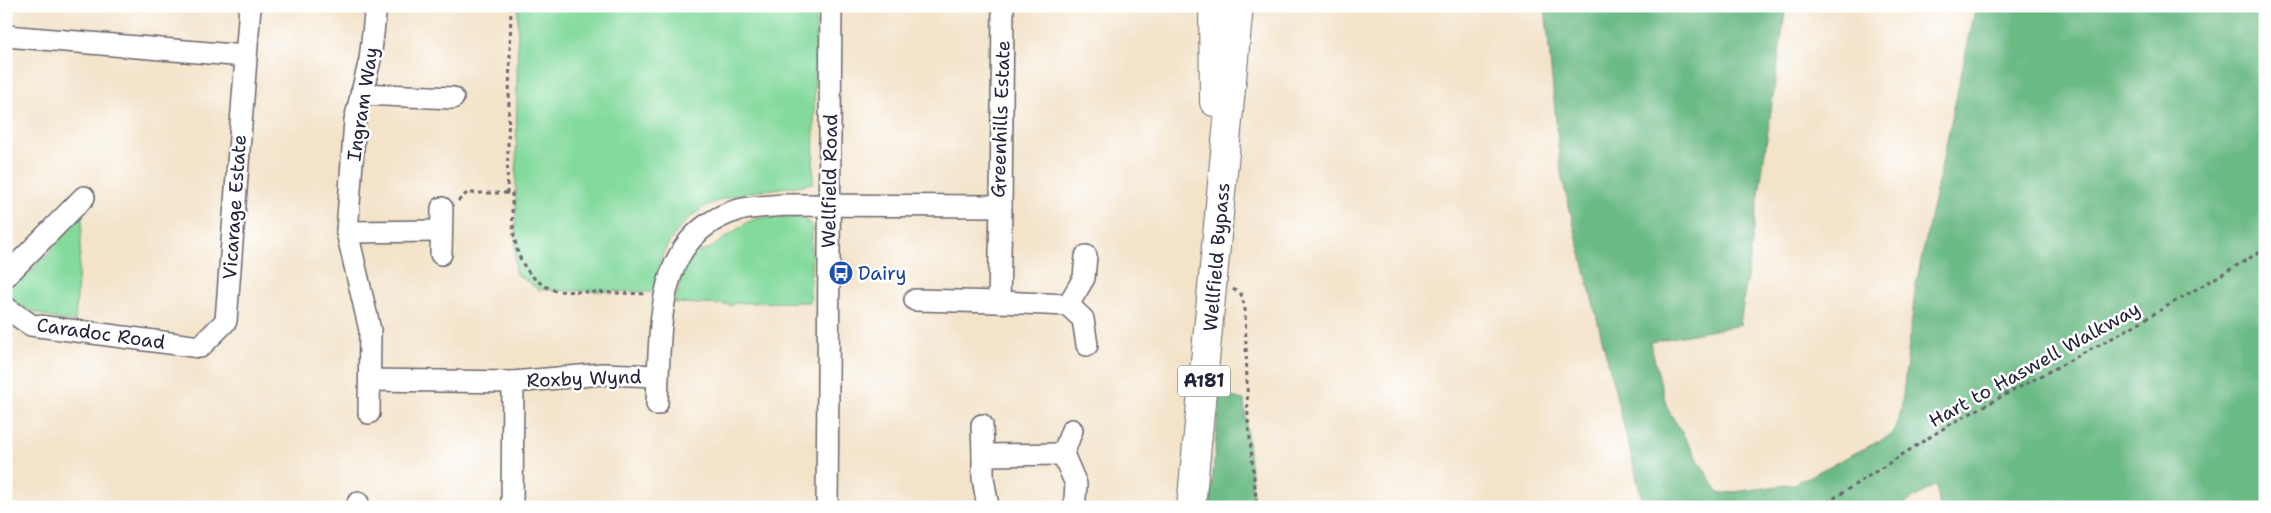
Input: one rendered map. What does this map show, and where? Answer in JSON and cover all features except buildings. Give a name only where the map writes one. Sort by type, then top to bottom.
[{"type":"main road","points":[[1213,6],[1216,256]]},
{"type":"main road","name":"Wellfield Bypass","points":[[1191,507],[1214,283],[1239,6]]},
{"type":"street","name":"Vicarage Estate","points":[[200,347],[226,321],[250,6]]},
{"type":"street","name":"Ingram Way","points":[[369,413],[370,330],[346,232],[355,120],[370,60],[376,6]]},
{"type":"street","name":"Wellfield Road","points":[[827,507],[831,6]]},
{"type":"street","name":"Greenhills Estate","points":[[829,206],[1001,206],[1003,10]]},
{"type":"street","points":[[6,36],[245,56]]},
{"type":"street","points":[[362,94],[454,98]]},
{"type":"street","points":[[6,276],[84,197]]},
{"type":"street","name":"Roxby Wynd","points":[[370,380],[513,382],[602,374],[658,376],[660,320],[666,283],[675,262],[697,231],[729,213],[757,207],[829,206]]},
{"type":"street","points":[[999,302],[1001,206]]},
{"type":"street","points":[[441,254],[442,208]]},
{"type":"street","points":[[346,232],[441,231]]},
{"type":"street","points":[[1068,305],[1084,278],[1086,256]]},
{"type":"street","points":[[915,300],[1068,305],[1083,319],[1087,346]]},
{"type":"street","name":"Caradoc Road","points":[[6,308],[31,325],[200,347]]},
{"type":"street","points":[[657,404],[658,376]]},
{"type":"street","points":[[512,507],[513,382]]},
{"type":"street","points":[[982,425],[983,478],[988,507]]},
{"type":"street","points":[[1072,430],[1063,454],[1073,477],[1076,490],[1075,499]]},
{"type":"street","points":[[983,455],[1063,454]]},
{"type":"path","points":[[507,193],[511,6]]},
{"type":"path","points":[[442,208],[453,206],[467,193],[512,192],[514,241],[528,274],[542,286],[556,291],[664,295]]},
{"type":"path","name":"Hart to Haswell Walkway","points":[[1820,507],[1952,423],[2116,336],[2265,249]]},
{"type":"path","points":[[1214,283],[1231,288],[1241,294],[1246,308],[1248,420],[1257,507]]},
{"type":"green space","points":[[518,6],[816,6],[813,183],[749,192],[712,203],[695,213],[680,228],[666,248],[660,264],[654,292],[539,290],[515,273]]},
{"type":"green space","points":[[1545,6],[1786,6],[1740,325],[1650,342],[1667,408],[1719,494],[1794,484],[1893,434],[1901,411],[1916,284],[1976,6],[2265,6],[2265,507],[1940,507],[1936,485],[1899,507],[1644,507],[1561,174]]},
{"type":"green space","points":[[83,213],[75,322],[39,314],[6,298],[6,286],[13,279],[23,279],[69,230],[72,221]]},
{"type":"green space","points":[[758,218],[803,218],[812,226],[810,302],[735,303],[732,305],[674,303],[685,265],[695,254],[711,248],[746,223]]},
{"type":"green space","points":[[1220,394],[1244,400],[1254,507],[1210,507]]},
{"type":"place","name":"Dairy","points":[[841,273]]}]
